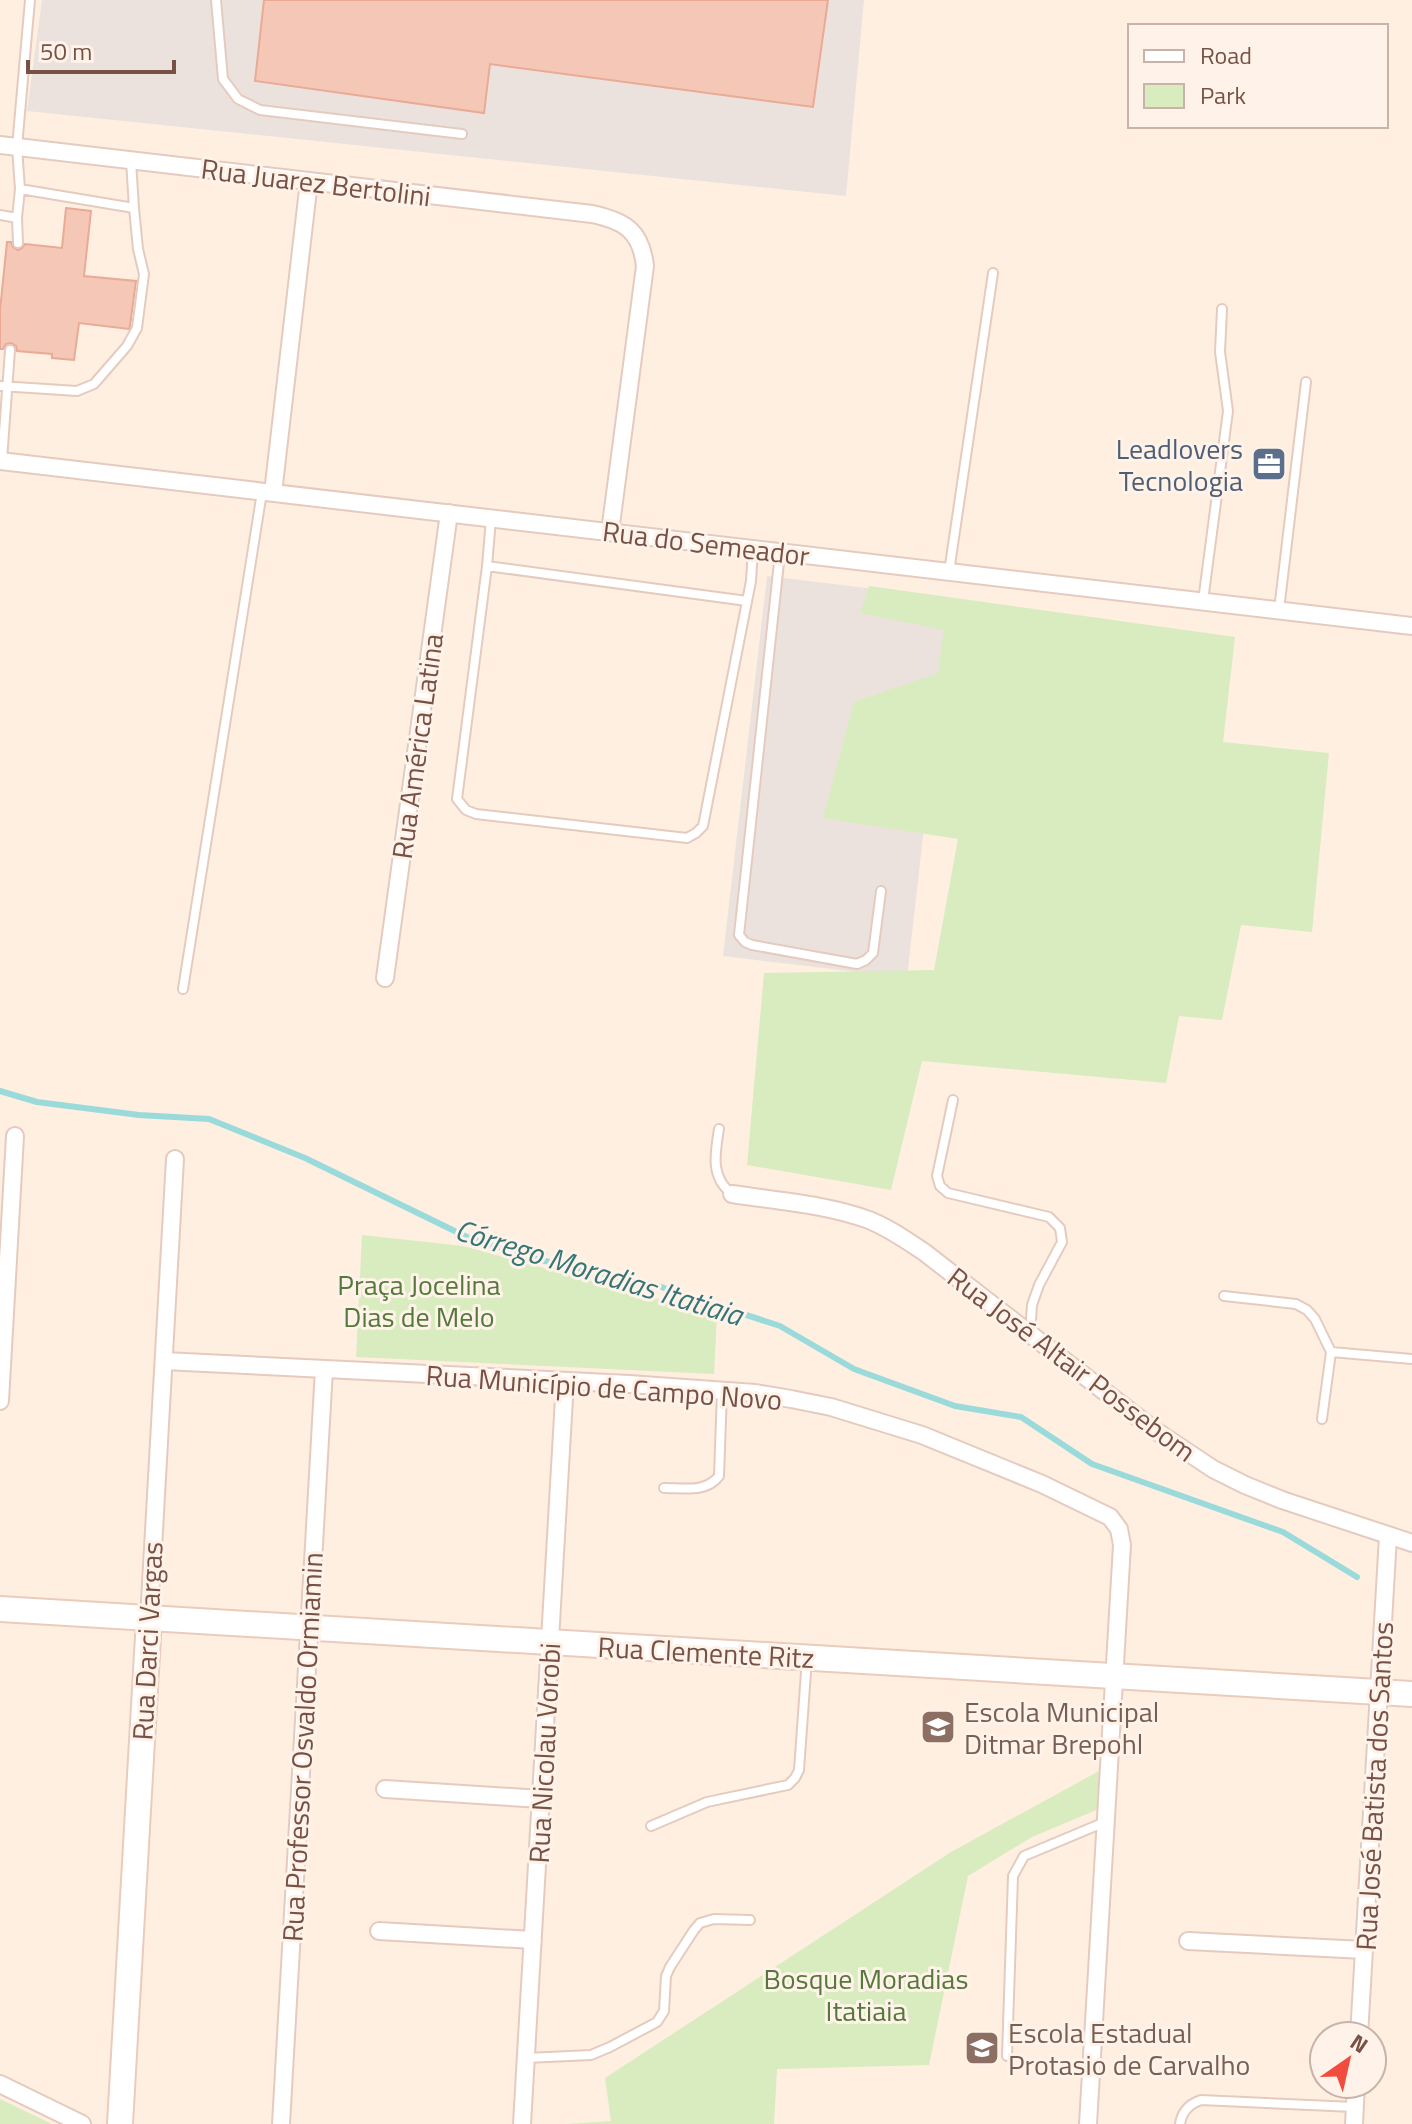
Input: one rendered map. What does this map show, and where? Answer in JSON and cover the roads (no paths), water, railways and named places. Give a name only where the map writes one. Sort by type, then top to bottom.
[{"type":"street","name":"Rua Juarez Bertolini","points":[[8,146],[592,214],[619,221],[638,240],[645,266],[610,532]]},
{"type":"street","points":[[267,492],[309,181]]},
{"type":"street","name":"Rua do Semeador","points":[[1,461],[1412,626]]},
{"type":"street","name":"Rua América Latina","points":[[385,978],[449,513]]},
{"type":"street","points":[[0,1401],[15,1136]]},
{"type":"street","name":"Rua Darci Vargas","points":[[120,2124],[175,1159]]},
{"type":"street","name":"Rua José Altair Possebom","points":[[732,1194],[820,1208],[871,1221],[896,1233],[1153,1429],[1213,1469],[1282,1500],[1412,1543]]},
{"type":"street","name":"Rua Município de Campo Novo","points":[[164,1361],[755,1393],[831,1407],[922,1435],[1042,1484],[1103,1512],[1115,1522],[1122,1545],[1114,1676]]},
{"type":"street","name":"Rua Professor Osvaldo Ormiamin","points":[[281,2124],[324,1369]]},
{"type":"street","name":"Rua Nicolau Vorobi","points":[[522,2124],[565,1381]]},
{"type":"street","name":"Rua José Batista dos Santos","points":[[1360,2020],[1388,1536]]},
{"type":"street","name":"Rua Clemente Ritz","points":[[0,1609],[1412,1694]]},
{"type":"street","points":[[1088,2124],[1114,1676]]},
{"type":"street","points":[[385,1789],[541,1799]]},
{"type":"street","points":[[379,1931],[533,1940]]},
{"type":"street","points":[[1188,1941],[1364,1950]]},
{"type":"street","points":[[0,2084],[82,2124]]},
{"type":"lane","points":[[18,243],[20,189],[8,146],[30,0]]},
{"type":"lane","points":[[216,0],[223,79],[238,99],[260,110],[462,134]]},
{"type":"lane","points":[[4,387],[77,391],[94,384],[127,346],[137,328],[144,274],[138,249],[131,160]]},
{"type":"lane","points":[[20,189],[134,208]]},
{"type":"lane","points":[[0,215],[17,218]]},
{"type":"lane","points":[[949,572],[993,273]]},
{"type":"lane","points":[[1203,601],[1228,411],[1220,360],[1222,309]]},
{"type":"lane","points":[[1,461],[4,387],[10,350]]},
{"type":"lane","points":[[1279,610],[1306,382]]},
{"type":"lane","points":[[183,989],[267,492]]},
{"type":"lane","points":[[491,518],[457,799],[466,810],[476,814],[687,838],[696,833],[703,826],[751,581],[753,549]]},
{"type":"lane","points":[[780,552],[739,935],[752,945],[857,964],[873,953],[881,891]]},
{"type":"lane","points":[[487,566],[747,601]]},
{"type":"lane","points":[[953,1100],[937,1176],[940,1186],[948,1193],[1049,1217],[1060,1228],[1062,1242],[1032,1305],[1030,1335]]},
{"type":"lane","points":[[719,1129],[716,1170],[718,1179],[732,1194]]},
{"type":"lane","points":[[1224,1296],[1296,1304],[1315,1319],[1331,1352],[1322,1419]]},
{"type":"lane","points":[[1331,1352],[1412,1359]]},
{"type":"lane","points":[[664,1488],[705,1488],[719,1476],[722,1391]]},
{"type":"lane","points":[[651,1826],[707,1802],[788,1785],[795,1778],[799,1770],[808,1658]]},
{"type":"lane","points":[[1007,2056],[1013,1876],[1024,1856],[1105,1821]]},
{"type":"lane","points":[[526,2058],[591,2055],[657,2022],[664,2011],[666,1976],[700,1923],[714,1919],[750,1920]]},
{"type":"lane","points":[[1180,2124],[1184,2111],[1201,2100],[1354,2116]]},
{"type":"waterway","name":"Córrego Moradias Itatiaia","points":[[0,1091],[37,1102],[139,1115],[209,1119],[305,1158],[469,1238],[541,1260],[658,1286],[780,1326],[854,1369],[955,1406],[1021,1417],[1092,1464],[1283,1532],[1357,1577]]},
{"type":"place","name":"Leadlovers Tecnologia","points":[[1269,464]]},
{"type":"place","name":"Escola Municipal Ditmar Brepohl","points":[[938,1727]]},
{"type":"place","name":"Escola Estadual Protasio de Carvalho","points":[[982,2048]]},
{"type":"park label","name":"Praça Jocelina Dias de Melo","points":[[419,1300]]},
{"type":"park label","name":"Bosque Moradias Itatiaia","points":[[866,1994]]}]
